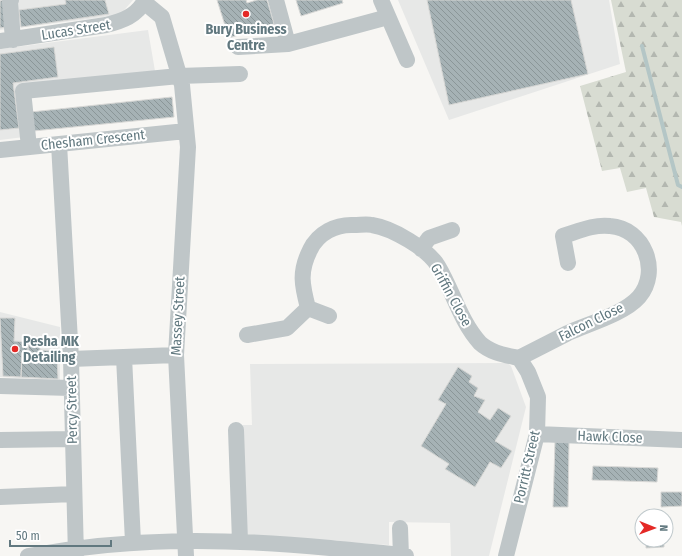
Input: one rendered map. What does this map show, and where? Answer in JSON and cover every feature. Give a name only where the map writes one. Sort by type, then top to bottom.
[{"type":"street","points":[[7,40],[11,0]]},
{"type":"street","points":[[276,0],[288,44]]},
{"type":"street","points":[[381,0],[407,60]]},
{"type":"street","name":"Lucas Street","points":[[7,40],[121,22],[134,14],[144,1]]},
{"type":"street","name":"Massey Street","points":[[144,1],[162,17],[179,76],[188,146],[176,355],[186,556]]},
{"type":"street","points":[[238,48],[288,44],[388,17]]},
{"type":"street","points":[[29,147],[23,91],[179,76],[240,74]]},
{"type":"street","name":"Chesham Crescent","points":[[0,150],[186,131]]},
{"type":"street","name":"Percy Street","points":[[59,144],[71,359],[76,552]]},
{"type":"street","name":"Griffin Close","points":[[308,308],[303,287],[303,263],[313,243],[329,229],[349,224],[373,225],[392,232],[415,244],[437,264],[467,328],[481,344],[494,352],[519,358]]},
{"type":"street","name":"Falcon Close","points":[[519,358],[620,310],[638,298],[645,287],[648,276],[649,263],[646,250],[640,240],[622,228],[612,226],[598,225],[563,236],[568,263]]},
{"type":"street","points":[[420,249],[429,238],[452,230]]},
{"type":"street","points":[[247,335],[287,328],[308,308],[329,316]]},
{"type":"street","points":[[71,359],[176,355]]},
{"type":"street","points":[[124,357],[133,542]]},
{"type":"street","name":"Porritt Street","points":[[506,556],[537,434],[538,397],[528,372],[519,358]]},
{"type":"street","points":[[0,386],[71,388]]},
{"type":"street","points":[[236,430],[240,541]]},
{"type":"street","name":"Hawk Close","points":[[537,434],[682,440]]},
{"type":"street","points":[[0,440],[73,439]]},
{"type":"street","points":[[0,497],[74,494]]},
{"type":"street","points":[[28,556],[76,552],[133,542],[185,540],[240,541],[295,550],[402,556],[400,528]]},
{"type":"shaded area","points":[[0,0],[133,0],[120,15],[0,30]]},
{"type":"shaded area","points":[[398,0],[609,0],[620,64],[449,120]]},
{"type":"shaded area","points":[[148,30],[155,71],[19,87],[24,137],[0,140],[0,49]]},
{"type":"shaded area","points":[[0,312],[60,327],[60,380],[0,377]]},
{"type":"shaded area","points":[[508,363],[511,366],[526,407],[489,556],[451,556],[450,523],[389,522],[389,545],[287,538],[244,537],[237,425],[252,425],[250,364]]},
{"type":"green space","points":[[611,0],[682,0],[682,226],[681,222],[654,217],[646,188],[627,192],[620,168],[602,171],[580,86],[626,72]]},
{"type":"building","points":[[5,0],[8,27],[0,28],[0,1]]},
{"type":"building","points":[[65,0],[105,0],[109,14],[21,27],[19,10],[66,4]]},
{"type":"building","name":"Bury Business Centre","points":[[217,0],[246,0],[247,3],[257,0],[267,0],[274,24],[229,38]]},
{"type":"building","name":"Bury Business Centre","points":[[296,0],[342,0],[343,3],[301,16]]},
{"type":"building","points":[[427,0],[571,0],[588,74],[449,105]]},
{"type":"building","points":[[54,47],[58,77],[13,83],[19,128],[0,130],[0,54]]},
{"type":"building","points":[[172,97],[174,117],[33,131],[31,112]]},
{"type":"building","name":"Pesha MK Detailing","points":[[0,318],[15,318],[14,341],[28,342],[28,353],[22,353],[21,377],[3,376]]},
{"type":"building","points":[[28,344],[40,345],[40,350],[57,351],[58,379],[21,377],[22,353],[28,353]]},
{"type":"building","points":[[458,367],[472,376],[469,382],[478,388],[474,396],[485,400],[478,412],[490,420],[498,408],[511,416],[495,441],[512,451],[501,468],[490,462],[475,487],[445,469],[449,464],[421,446],[446,404],[438,400]]},
{"type":"building","points":[[555,442],[569,442],[568,507],[553,507]]},
{"type":"building","points":[[593,466],[658,468],[657,482],[592,480]]},
{"type":"building","points":[[661,492],[682,492],[682,506],[661,507]]},
{"type":"waterway","points":[[642,46],[678,185],[682,187]]},
{"type":"place","name":"Bury Business Centre","points":[[246,14]]},
{"type":"place","name":"Pesha MK Detailing","points":[[15,349]]}]
